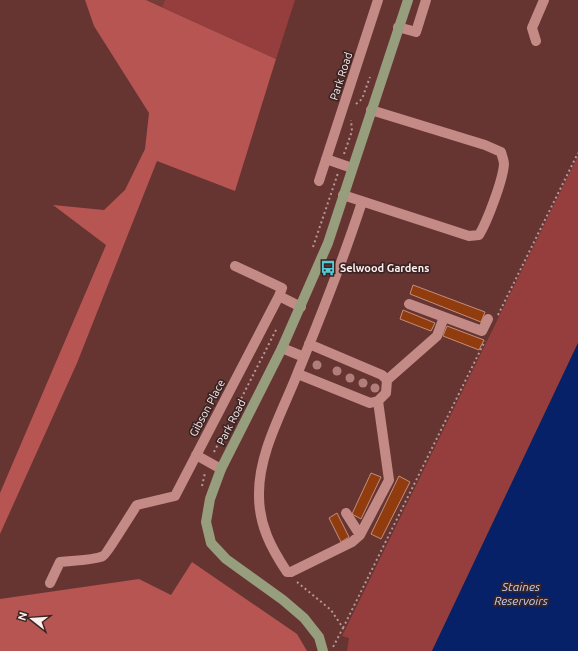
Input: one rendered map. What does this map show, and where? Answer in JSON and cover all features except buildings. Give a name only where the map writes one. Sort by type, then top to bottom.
[{"type":"main road","name":"Park Road","points":[[327,651],[319,637],[304,618],[283,600],[226,559],[211,543],[206,522],[210,499],[221,469],[282,348],[328,243],[370,110],[408,0]]},
{"type":"street","name":"Park Road","points":[[319,181],[378,0]]},
{"type":"street","points":[[398,28],[416,32],[426,0]]},
{"type":"street","points":[[536,41],[532,28],[544,0]]},
{"type":"street","points":[[343,195],[458,234],[469,236],[479,235],[484,227],[504,164],[501,152],[485,145],[370,110]]},
{"type":"street","points":[[326,159],[352,168]]},
{"type":"street","points":[[362,202],[351,237],[298,374],[268,446],[262,470],[259,496],[261,522],[270,546],[289,572],[352,542],[360,536],[389,480],[378,401]]},
{"type":"street","points":[[235,266],[282,288],[279,296],[301,307]]},
{"type":"street","name":"Gibson Place","points":[[50,583],[60,562],[103,556],[109,550],[118,533],[137,505],[175,496],[279,296]]},
{"type":"street","points":[[408,304],[482,331],[488,319]]},
{"type":"street","points":[[298,374],[370,403],[378,401],[386,393],[387,380],[437,336],[444,317]]},
{"type":"street","points":[[309,344],[382,375],[387,380]]},
{"type":"street","points":[[282,348],[304,357]]},
{"type":"street","points":[[196,455],[221,469]]},
{"type":"street","points":[[346,513],[360,536]]},
{"type":"path","points":[[343,158],[352,131]]},
{"type":"path","points":[[498,316],[578,153]]},
{"type":"path","points":[[310,254],[339,169]]},
{"type":"path","points":[[212,457],[278,327]]},
{"type":"path","points":[[327,651],[343,628],[487,336]]},
{"type":"path","points":[[289,572],[298,584],[331,610],[343,628]]},
{"type":"shaded area","points":[[85,0],[146,0],[276,59],[235,191],[157,161],[77,363],[0,534],[0,493],[106,245],[53,205],[104,210],[125,190],[145,149],[149,113],[94,26]]},
{"type":"shaded area","points":[[146,0],[165,0],[162,7]]},
{"type":"shaded area","points":[[165,0],[295,0],[276,59],[162,7]]},
{"type":"shaded area","points":[[578,156],[578,343],[432,651],[347,651],[349,638],[342,636]]},
{"type":"shaded area","points":[[192,562],[297,634],[307,651],[0,651],[0,599],[139,579],[171,595]]},
{"type":"water","name":"Staines Reservoirs","points":[[578,343],[578,651],[432,651]]},
{"type":"place","name":"Selwood Gardens","points":[[328,268]]}]
